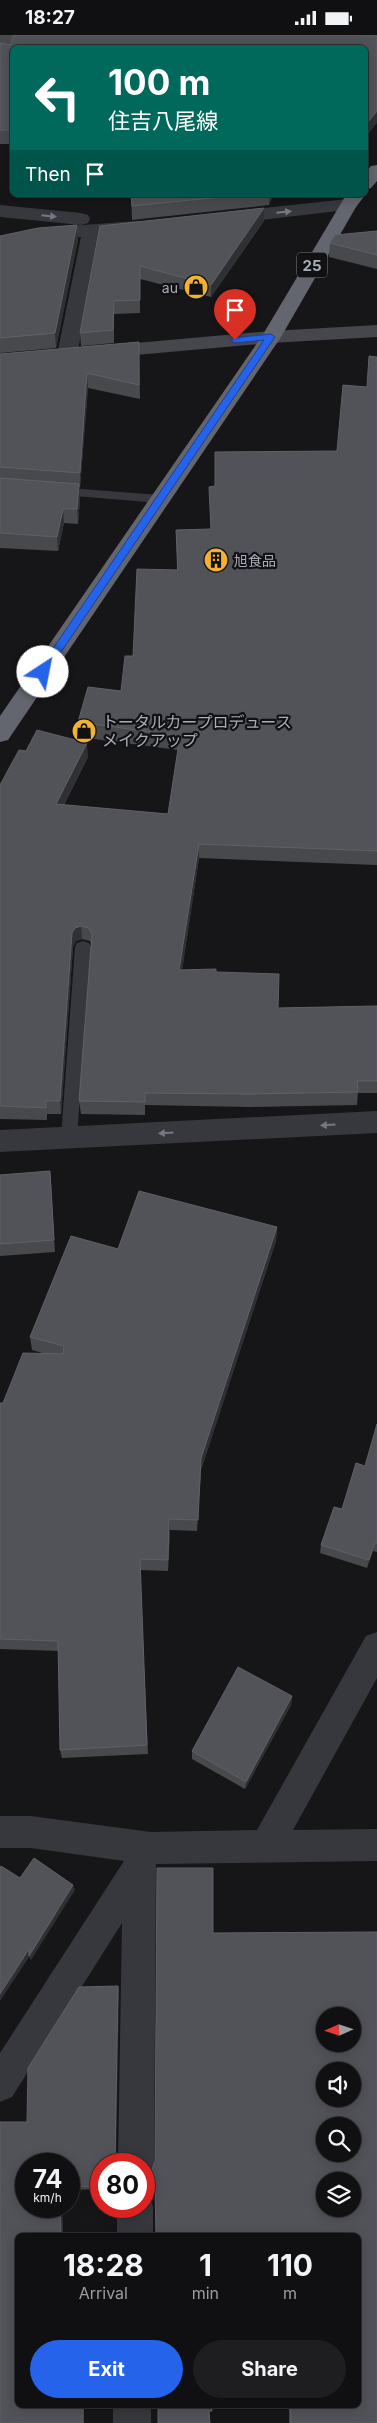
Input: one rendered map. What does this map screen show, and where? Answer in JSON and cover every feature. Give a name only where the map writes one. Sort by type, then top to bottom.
[{"type":"highway","points":[[368,180],[377,170]]},
{"type":"highway","name":"25","points":[[0,734],[271,337],[352,200]]},
{"type":"main road","points":[[57,355],[271,337],[377,331]]},
{"type":"street","points":[[206,220],[352,200]]},
{"type":"street","points":[[0,211],[153,225],[43,235],[0,243]]},
{"type":"street","points":[[57,355],[91,232]]},
{"type":"street","points":[[0,1141],[377,1122]]},
{"type":"street","points":[[267,1845],[377,1647]]},
{"type":"street","points":[[2,1836],[32,1832],[146,1857],[267,1845],[377,1845]]},
{"type":"street","points":[[0,2085],[146,1857]]},
{"type":"street","points":[[136,2153],[146,1857]]},
{"type":"street","points":[[134,2233],[135,2218]]},
{"type":"street","points":[[132,2408],[132,2423]]},
{"type":"lane","points":[[39,490],[160,499]]},
{"type":"lane","points":[[69,1137],[83,947]]},
{"type":"building","points":[[377,35],[377,111],[368,122],[368,45],[11,45],[13,36]]},
{"type":"building","points":[[0,43],[11,45],[10,130],[0,130]]},
{"type":"building","points":[[131,197],[222,197],[132,206]]},
{"type":"building","points":[[264,208],[211,285],[140,266],[140,300],[114,301],[113,330],[80,333],[100,226]]},
{"type":"building","points":[[77,225],[55,333],[0,338],[0,236],[38,228]]},
{"type":"building","points":[[377,231],[377,255],[330,243],[335,235]]},
{"type":"building","points":[[139,342],[139,385],[87,373],[80,473],[0,467],[0,354]]},
{"type":"building","points":[[369,356],[377,357],[377,851],[199,844],[179,970],[216,969],[216,972],[279,974],[278,1008],[377,1006],[377,1081],[357,1081],[358,1092],[145,1093],[145,1102],[79,1101],[92,934],[89,928],[81,926],[75,928],[72,933],[60,1101],[45,1101],[46,1108],[0,1106],[0,785],[19,750],[26,751],[37,730],[87,743],[56,804],[168,814],[180,736],[78,722],[88,687],[121,691],[125,656],[133,656],[137,569],[178,570],[176,530],[211,529],[209,487],[215,486],[215,452],[337,451],[343,385],[367,387]]},
{"type":"building","points":[[0,478],[79,484],[77,509],[63,509],[57,537],[0,533]]},
{"type":"building","points":[[50,1171],[54,1240],[0,1244],[0,1175]]},
{"type":"building","points":[[139,1191],[277,1227],[201,1458],[198,1520],[169,1519],[168,1560],[140,1559],[147,1745],[60,1750],[58,1641],[0,1639],[0,1403],[3,1403],[23,1353],[63,1354],[64,1346],[30,1337],[71,1236],[118,1249]]},
{"type":"building","points":[[377,1424],[377,1543],[375,1542],[369,1560],[321,1545],[334,1507],[342,1509],[356,1463],[365,1466]]},
{"type":"building","points":[[238,1667],[292,1696],[246,1782],[192,1751]]},
{"type":"building","points":[[34,1858],[73,1885],[29,1956],[29,1949],[0,1994],[0,1868],[1,1866],[20,1878]]},
{"type":"building","points":[[157,1868],[213,1868],[213,1933],[377,1932],[377,2423],[291,2423],[290,2408],[361,2408],[361,2233],[156,2233]]},
{"type":"building","points":[[118,1986],[115,2153],[90,2153],[90,2186],[80,2187],[80,2153],[15,2153],[15,2218],[60,2218],[61,2233],[15,2233],[15,2408],[83,2408],[83,2423],[0,2423],[0,2122],[27,2122],[28,2068],[79,1987]]},
{"type":"building","points":[[158,2408],[212,2408],[212,2411],[209,2411],[210,2423],[158,2423]]},
{"type":"place","name":"au","points":[[196,287]]},
{"type":"place","name":"旭食品","points":[[216,560]]},
{"type":"place","name":"トータルカープロデュース メイクアップ","points":[[84,731]]},
{"type":"route","points":[[43,672],[271,337],[235,340]]}]
